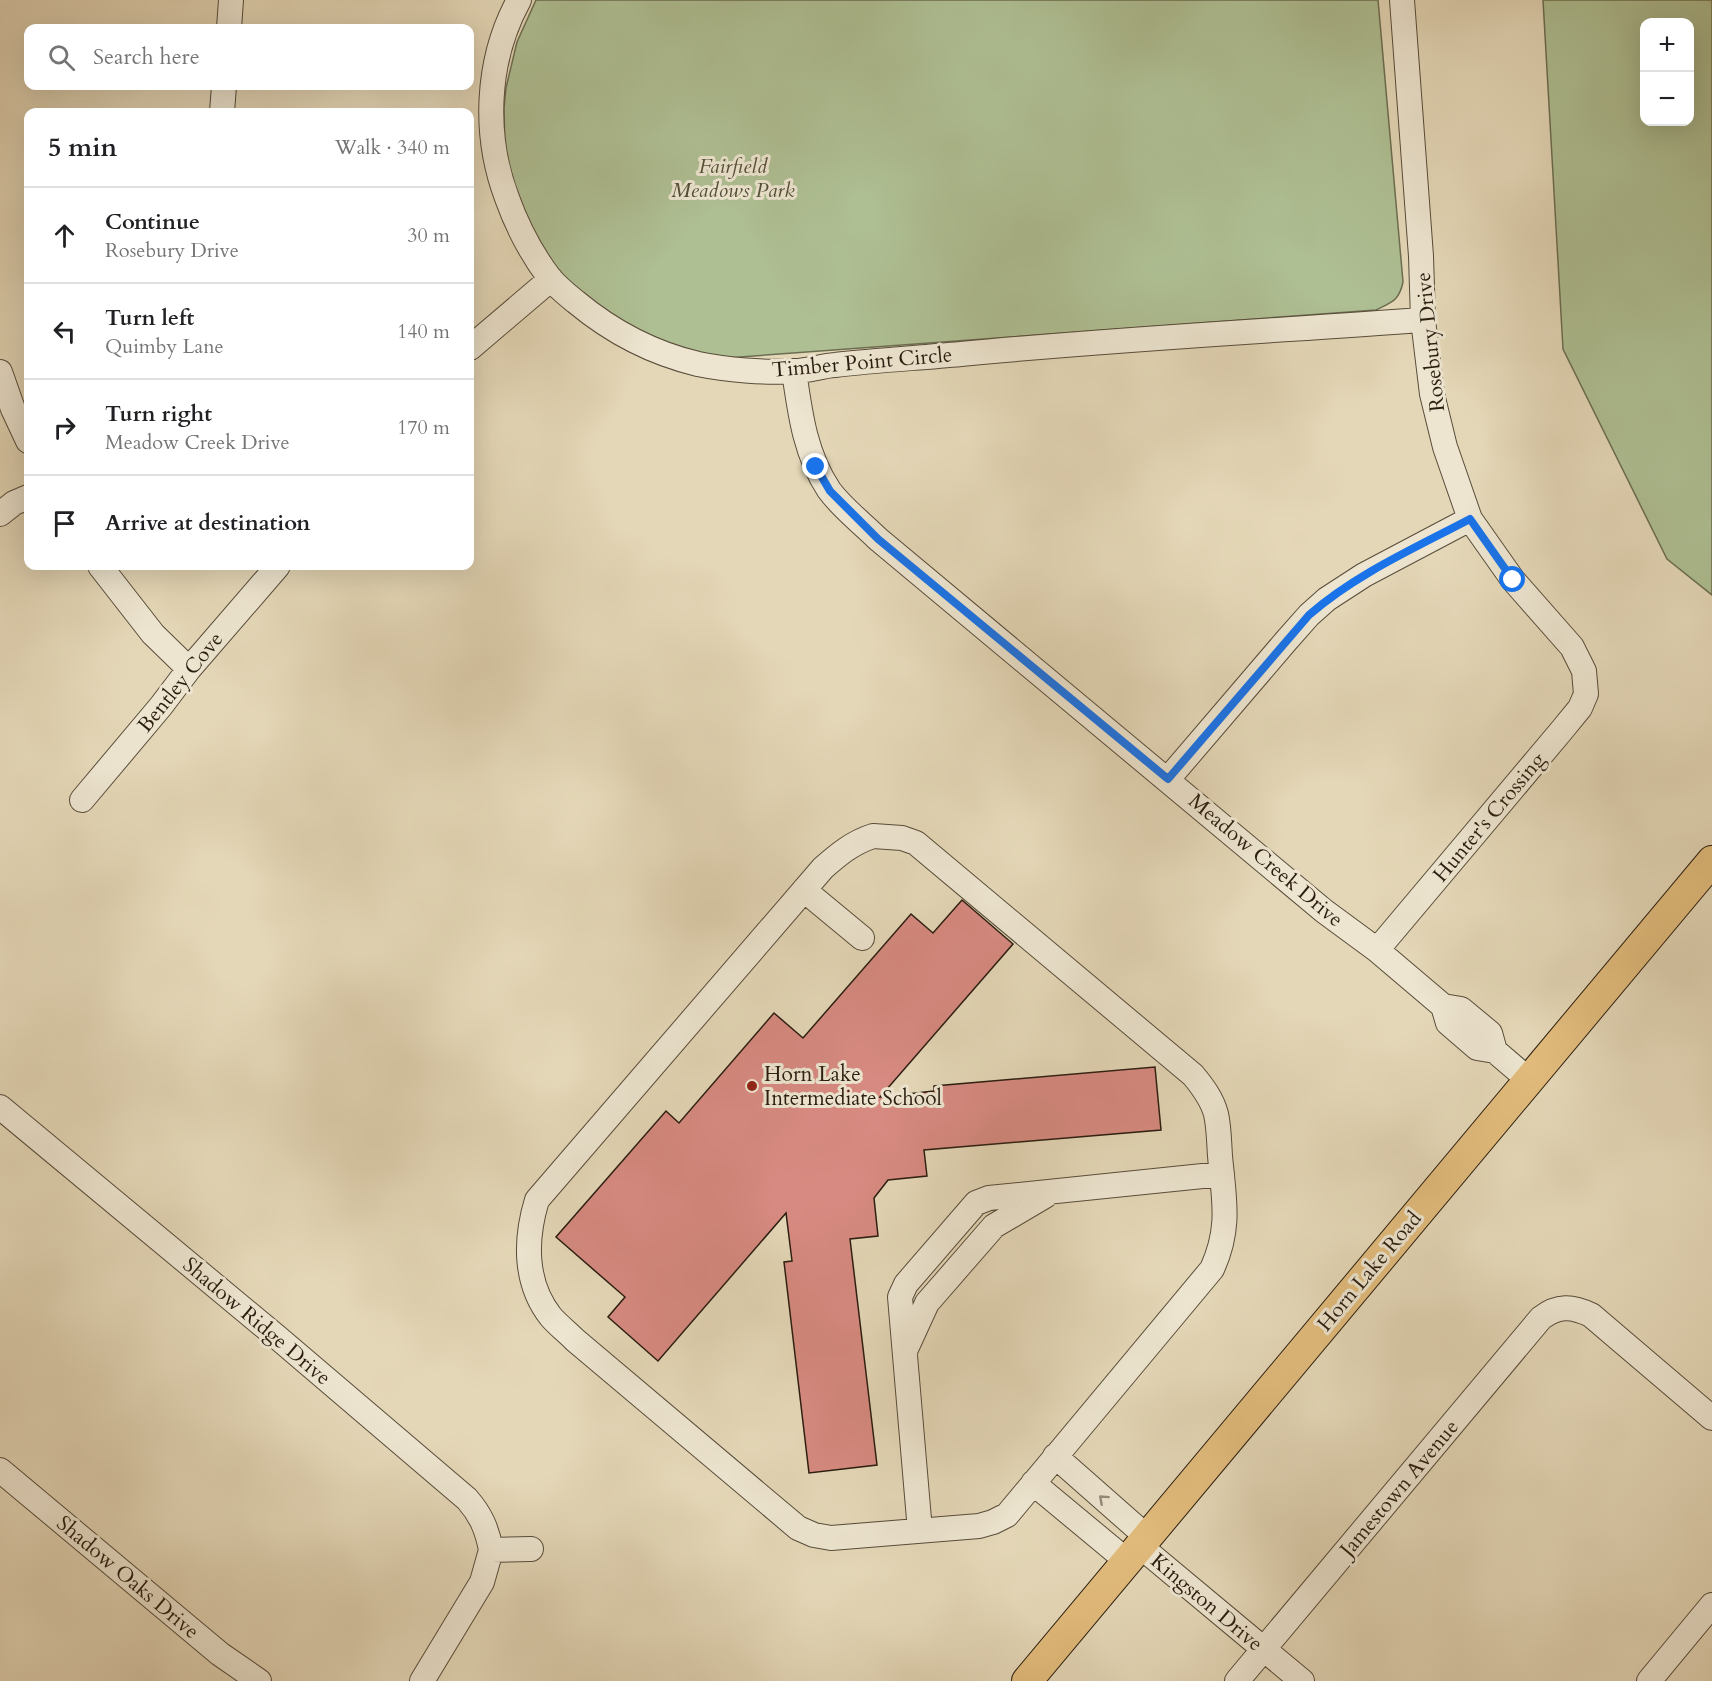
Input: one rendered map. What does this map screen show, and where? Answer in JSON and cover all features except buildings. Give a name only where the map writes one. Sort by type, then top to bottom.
[{"type":"main road","name":"Horn Lake Road","points":[[1027,1681],[1712,861]]},
{"type":"street","points":[[229,24],[231,0]]},
{"type":"street","name":"Timber Point Circle","points":[[519,0],[511,14],[498,51],[491,101],[494,150],[501,184],[514,218],[550,279],[598,319],[631,340],[652,349],[698,364],[728,369],[794,371],[834,365],[958,354],[1423,320]]},
{"type":"street","name":"Rosebury Drive","points":[[1402,0],[1421,256],[1423,320],[1432,394],[1445,447],[1470,519],[1513,580],[1572,647],[1586,677]]},
{"type":"street","points":[[222,108],[224,90]]},
{"type":"street","points":[[474,345],[550,279]]},
{"type":"street","name":"Meadow Creek Drive","points":[[794,371],[800,416],[816,467],[836,497],[878,539],[1324,911],[1377,950],[1443,1006],[1448,1023],[1477,1048],[1495,1051],[1529,1080]]},
{"type":"street","points":[[0,372],[24,432]]},
{"type":"street","points":[[0,514],[24,499]]},
{"type":"street","points":[[1168,779],[1286,641],[1327,599],[1364,575],[1470,519]]},
{"type":"street","points":[[103,570],[153,634],[189,669]]},
{"type":"street","name":"Bentley Cove","points":[[82,800],[189,669],[275,570]]},
{"type":"street","name":"Hunter's Crossing","points":[[1377,950],[1580,708],[1586,694],[1586,677]]},
{"type":"street","points":[[873,836],[902,838],[916,843],[1193,1075],[1209,1096],[1216,1114],[1222,1174],[1226,1213],[1224,1235],[1212,1269],[1007,1515],[979,1526],[831,1538],[814,1535],[798,1528],[575,1340],[551,1316],[538,1294],[529,1260],[528,1240],[537,1200],[823,868],[858,841],[873,836]]},
{"type":"street","points":[[804,890],[862,938]]},
{"type":"street","name":"Shadow Ridge Drive","points":[[0,1107],[277,1337],[467,1499],[479,1512],[487,1529],[491,1550]]},
{"type":"street","points":[[920,1531],[905,1353],[927,1303],[994,1226],[1053,1191],[1222,1174]]},
{"type":"street","name":"Jamestown Avenue","points":[[1237,1681],[1541,1318],[1551,1311],[1569,1308],[1591,1315],[1712,1418]]},
{"type":"street","points":[[1055,1456],[1138,1548]]},
{"type":"street","name":"Shadow Oaks Drive","points":[[0,1470],[220,1654],[259,1681]]},
{"type":"street","points":[[1033,1483],[1138,1548]]},
{"type":"street","name":"Kingston Drive","points":[[1138,1548],[1302,1681]]},
{"type":"street","points":[[422,1681],[482,1581],[491,1550],[531,1549]]},
{"type":"street","points":[[1648,1681],[1712,1605]]},
{"type":"green space","name":"Fairfield Meadows Park","points":[[536,0],[1378,0],[1403,282],[1394,300],[1376,310],[726,358],[700,355],[617,323],[556,269],[527,225],[505,152],[504,108],[506,88],[517,42]]},
{"type":"green space","points":[[1543,0],[1712,0],[1712,595],[1667,559],[1563,349]]},
{"type":"place","name":"Horn Lake Intermediate School","points":[[752,1086]]},
{"type":"route","points":[[816,467],[830,491],[878,539],[1168,779],[1309,615],[1327,599],[1364,575],[1470,519],[1513,580]]}]
